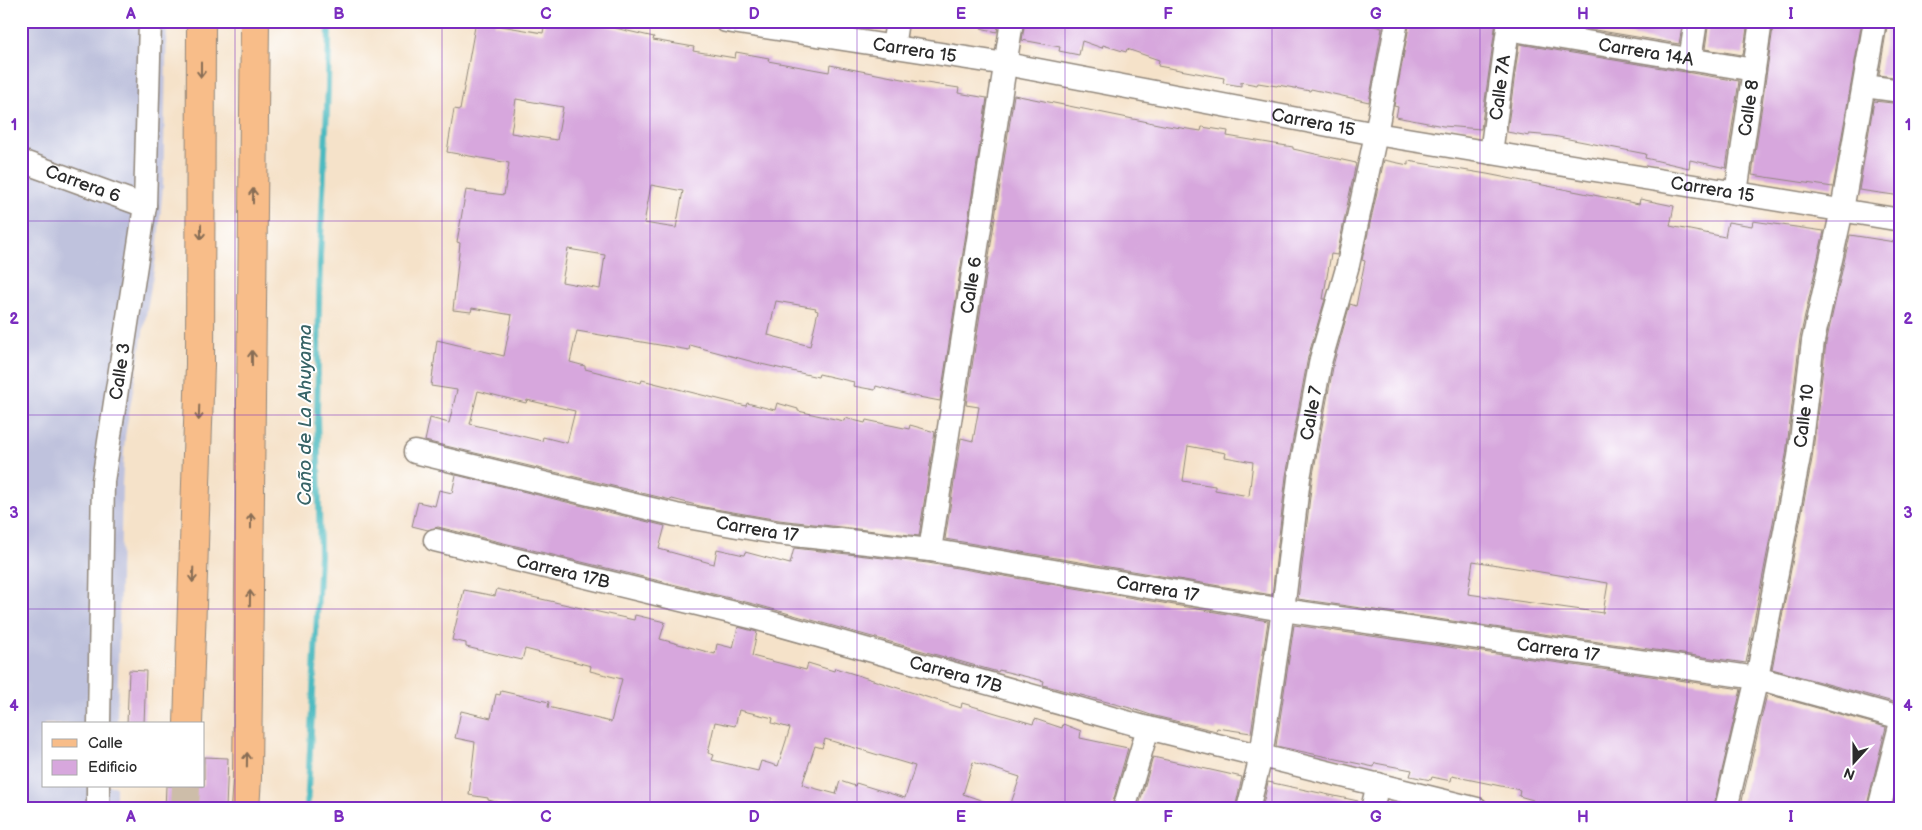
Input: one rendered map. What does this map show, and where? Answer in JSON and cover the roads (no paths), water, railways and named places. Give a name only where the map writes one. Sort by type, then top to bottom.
[{"type":"main road","points":[[188,722],[200,364],[201,21]]},
{"type":"main road","points":[[245,809],[250,599],[255,21]]},
{"type":"street","name":"Calle 3","points":[[99,722],[103,481],[145,206],[150,21]]},
{"type":"street","name":"Carrera 15","points":[[726,21],[1006,64],[1376,134],[1901,220]]},
{"type":"street","points":[[893,47],[897,21]]},
{"type":"street","name":"Calle 6","points":[[930,550],[1012,21]]},
{"type":"street","name":"Calle 7","points":[[1248,809],[1261,756],[1283,610],[1299,478],[1320,359],[1348,266],[1376,134],[1397,21]]},
{"type":"street","points":[[1690,60],[1696,21]]},
{"type":"street","name":"Calle 8","points":[[1736,193],[1761,21]]},
{"type":"street","name":"Calle 10","points":[[1726,809],[1757,678],[1799,456],[1813,341],[1842,210],[1875,21]]},
{"type":"street","name":"Carrera 14A","points":[[1508,25],[1574,31],[1690,60],[1754,70]]},
{"type":"street","name":"Calle 7A","points":[[1491,153],[1508,25]]},
{"type":"street","points":[[1865,86],[1901,91]]},
{"type":"street","name":"Carrera 6","points":[[21,161],[145,206]]},
{"type":"street","name":"Carrera 17","points":[[415,452],[685,516],[777,533],[930,550],[1283,610],[1757,678],[1901,718]]},
{"type":"street","name":"Carrera 17B","points":[[435,540],[751,617],[1148,728],[1477,809]]},
{"type":"street","points":[[1879,809],[1901,722]]},
{"type":"street","points":[[1124,809],[1148,728]]},
{"type":"street","points":[[1372,809],[1378,784]]},
{"type":"street","points":[[98,788],[98,809]]},
{"type":"waterway","name":"Caño de La Ahuyama","points":[[307,809],[320,555],[317,411],[320,255],[328,88],[329,21]]},
{"type":"tunnel","points":[[185,809],[186,788]]}]
